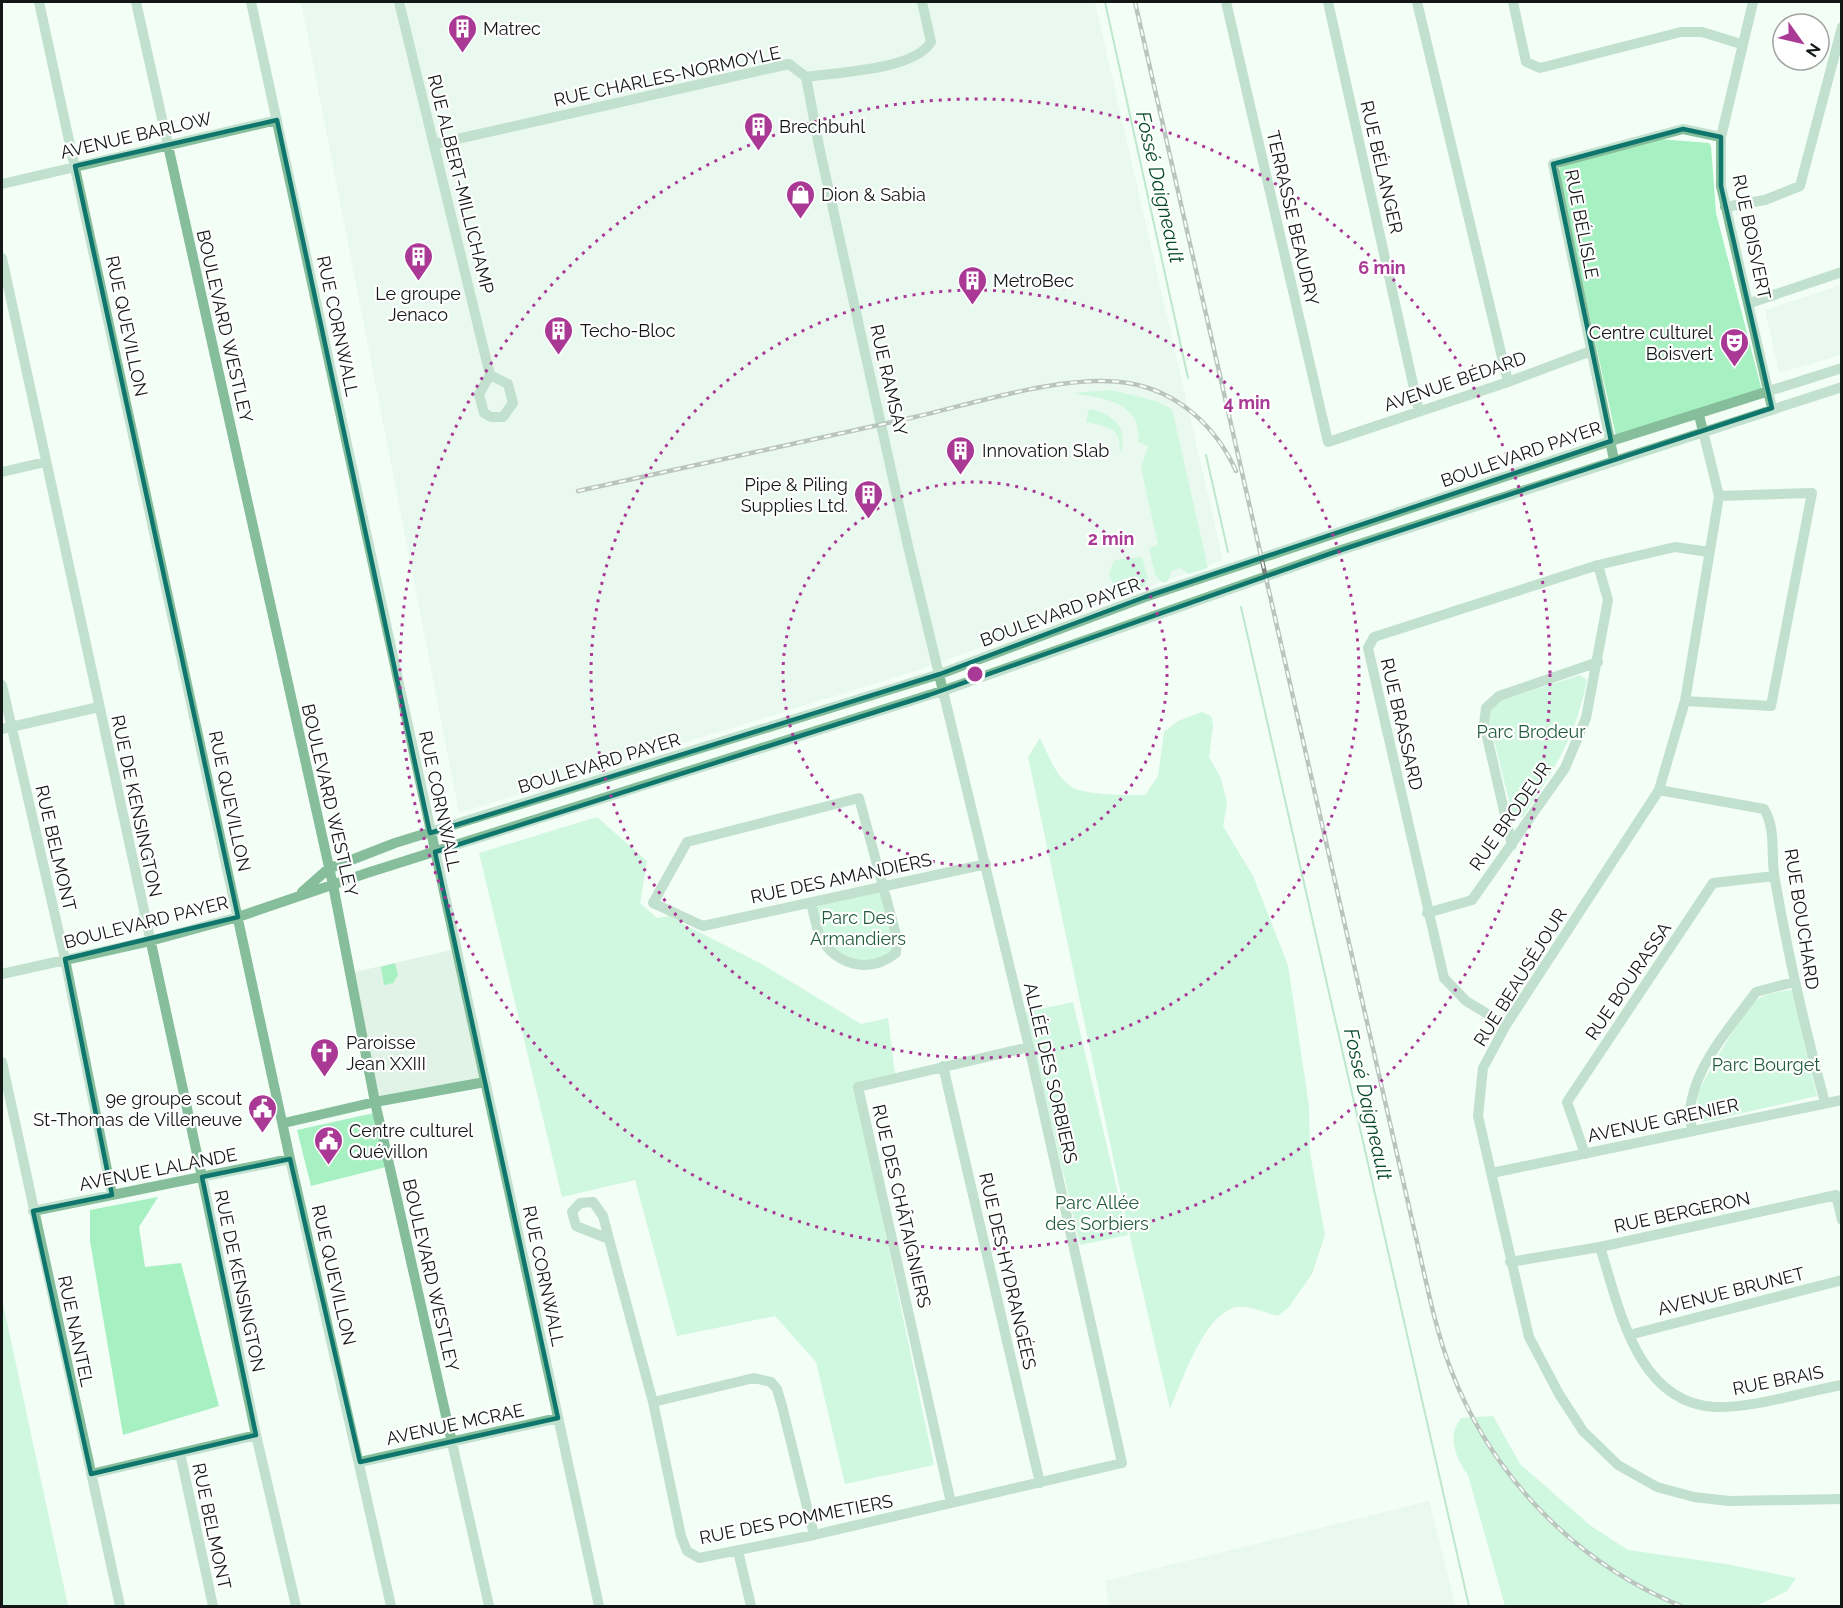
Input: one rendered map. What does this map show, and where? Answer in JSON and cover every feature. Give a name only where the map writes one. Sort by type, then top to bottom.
[{"type":"street","name":"RUE QUEVILLON","points":[[39,2],[290,1159],[360,1462],[390,1606]]},
{"type":"street","name":"BOULEVARD WESTLEY","points":[[136,2],[333,885],[375,1102],[489,1606]]},
{"type":"street","name":"RUE CORNWALL","points":[[251,2],[600,1606]]},
{"type":"street","name":"RUE ALBERT-MILLICHAMP","points":[[399,2],[490,375]]},
{"type":"street","points":[[807,77],[891,65],[925,52],[931,42],[922,2]]},
{"type":"street","name":"TERRASSE BEAUDRY","points":[[1227,2],[1328,441]]},
{"type":"street","name":"RUE BÉLANGER","points":[[1328,2],[1419,411]]},
{"type":"street","points":[[1417,2],[1508,382]]},
{"type":"street","points":[[1513,2],[1526,62],[1540,68],[1681,32],[1702,32],[1741,44]]},
{"type":"street","name":"RUE BOISVERT","points":[[1753,2],[1741,44],[1721,136],[1721,186],[1750,303],[1772,408]]},
{"type":"street","points":[[1725,207],[1765,200],[1800,186],[1842,27]]},
{"type":"street","name":"RUE CHARLES-NORMOYLE","points":[[435,144],[789,64],[807,77]]},
{"type":"street","name":"RUE RAMSAY","points":[[807,77],[871,380],[945,690]]},
{"type":"street","name":"AVENUE BARLOW","points":[[2,184],[277,120]]},
{"type":"street","name":"RUE BÉLISLE","points":[[1614,459],[1553,164],[1683,129],[1721,136]]},
{"type":"street","name":"RUE DE KENSINGTON","points":[[2,258],[202,1177],[256,1436],[296,1606]]},
{"type":"street","points":[[1750,303],[1842,272]]},
{"type":"street","name":"AVENUE BÉDARD","points":[[1328,441],[1508,382],[1591,351]]},
{"type":"street","name":"BOULEVARD PAYER","points":[[297,896],[328,869],[430,833],[940,674],[1144,597],[1611,441],[1842,368]]},
{"type":"street","name":"BOULEVARD PAYER","points":[[2,974],[150,941],[238,917],[297,896],[945,690],[1352,547],[1614,459],[1842,387]]},
{"type":"street","name":"RUE BEAUSÉJOUR","points":[[1699,415],[1719,496],[1685,702],[1659,790],[1506,1024],[1483,1068],[1478,1116],[1529,1337],[1559,1394],[1583,1431],[1618,1465],[1657,1487],[1694,1497],[1729,1501],[1842,1499]]},
{"type":"street","points":[[2,472],[45,462]]},
{"type":"street","points":[[1685,702],[1771,706],[1812,493],[1719,496]]},
{"type":"street","points":[[1347,531],[1352,547]]},
{"type":"street","name":"RUE BRASSARD","points":[[1506,1024],[1466,1000],[1444,978],[1427,913],[1368,648],[1374,637],[1598,566],[1675,547],[1709,552]]},
{"type":"street","name":"RUE BRODEUR","points":[[1427,913],[1472,900],[1565,768],[1586,718],[1598,662],[1608,600],[1598,566]]},
{"type":"street","points":[[1512,845],[1484,724],[1486,708],[1499,696],[1598,662]]},
{"type":"street","name":"RUE BELMONT","points":[[2,685],[6,728],[65,959],[112,1195]]},
{"type":"street","name":"ALLÉE DES SORBIERS","points":[[945,690],[1029,1047],[1122,1463]]},
{"type":"street","points":[[6,728],[99,707]]},
{"type":"street","name":"RUE BOUCHARD","points":[[1659,790],[1764,809],[1771,821],[1774,876],[1794,982],[1825,1103]]},
{"type":"street","name":"RUE DES AMANDIERS","points":[[883,885],[859,798],[687,842],[654,903],[703,926],[986,864]]},
{"type":"street","name":"RUE BOURASSA","points":[[1585,1154],[1567,1102],[1713,883],[1774,876]]},
{"type":"street","points":[[811,903],[822,940],[842,959],[859,967],[885,962],[896,953],[897,938],[883,885]]},
{"type":"street","points":[[1692,1131],[1690,1105],[1698,1076],[1739,1016],[1756,992],[1794,982]]},
{"type":"street","name":"RUE DES CHÂTAIGNIERS","points":[[951,1503],[858,1087],[1029,1047]]},
{"type":"street","name":"RUE NANTEL","points":[[2,1062],[120,1606]]},
{"type":"street","name":"RUE DES HYDRANGÉES","points":[[943,1066],[1040,1483]]},
{"type":"street","points":[[284,1123],[375,1102],[485,1082]]},
{"type":"street","name":"AVENUE GRENIER","points":[[1492,1173],[1842,1100]]},
{"type":"street","name":"AVENUE LALANDE","points":[[33,1211],[290,1159]]},
{"type":"street","name":"RUE BERGERON","points":[[1510,1262],[1600,1247],[1836,1196],[1842,1220]]},
{"type":"street","name":"RUE DES POMMETIERS","points":[[609,1239],[653,1402],[687,1551],[699,1558],[814,1535],[1122,1463]]},
{"type":"street","name":"RUE BRAIS","points":[[1600,1247],[1629,1335],[1640,1358],[1656,1379],[1672,1393],[1691,1402],[1713,1407],[1732,1406],[1842,1385]]},
{"type":"street","name":"AVENUE BRUNET","points":[[1629,1335],[1842,1280]]},
{"type":"street","points":[[653,1402],[754,1378],[771,1382],[777,1389],[782,1406],[814,1535]]},
{"type":"street","name":"AVENUE MCRAE","points":[[360,1462],[558,1418]]},
{"type":"street","points":[[91,1474],[256,1436]]},
{"type":"street","name":"RUE BELMONT","points":[[180,1453],[213,1606]]},
{"type":"street","points":[[738,1551],[751,1606]]},
{"type":"highlighted area","points":[[277,120],[430,833],[940,674],[1145,597],[1611,441],[1553,164],[1683,129],[1721,137],[1721,186],[1772,408],[1335,552],[929,695],[435,852],[558,1418],[360,1462],[290,1159],[202,1177],[256,1435],[91,1474],[33,1211],[112,1195],[65,959],[238,917],[75,166]]},
{"type":"shaded area","points":[[301,2],[1095,2],[1223,560],[915,671],[459,813]]},
{"type":"shaded area","points":[[1841,285],[1841,355],[1779,373],[1765,310]]},
{"type":"shaded area","points":[[456,949],[485,1082],[375,1102],[350,973]]},
{"type":"shaded area","points":[[1429,1501],[1456,1606],[1109,1606],[1105,1581]]},
{"type":"green space","points":[[1659,139],[1709,143],[1711,146],[1716,213],[1762,391],[1616,436],[1558,173],[1563,162]]},
{"type":"green space","points":[[1112,390],[1156,401],[1172,409],[1208,568],[1188,574],[1181,568],[1171,571],[1168,581],[1163,583],[1155,575],[1149,548],[1158,545],[1141,468],[1148,446],[1138,442],[1138,428],[1134,418],[1127,410],[1107,400],[1071,393]]},
{"type":"green space","points":[[1092,409],[1117,423],[1122,435],[1121,451],[1115,432],[1086,422],[1088,411]]},
{"type":"green space","points":[[1142,557],[1148,578],[1145,586],[1118,595],[1109,574],[1114,560]]},
{"type":"green space","name":"Parc Brodeur","points":[[1580,675],[1587,680],[1570,736],[1545,783],[1523,817],[1513,817],[1488,716],[1496,702]]},
{"type":"green space","points":[[1202,712],[1211,716],[1213,725],[1209,757],[1221,778],[1227,803],[1223,826],[1253,876],[1288,965],[1309,1106],[1310,1153],[1325,1235],[1312,1274],[1288,1308],[1278,1316],[1252,1308],[1237,1307],[1225,1312],[1214,1322],[1196,1350],[1170,1409],[1130,1237],[1028,757],[1040,738],[1056,770],[1070,786],[1095,793],[1145,795],[1158,776],[1164,732],[1178,721]]},
{"type":"green space","points":[[597,817],[647,861],[640,903],[657,918],[676,915],[681,923],[760,963],[861,1024],[888,1018],[895,1073],[854,1085],[934,1465],[845,1484],[816,1362],[775,1316],[677,1336],[635,1180],[562,1197],[479,853]]},
{"type":"green space","name":"Parc Des Armandiers","points":[[883,885],[896,953],[859,967],[822,940],[811,903]]},
{"type":"green space","points":[[395,963],[398,975],[393,983],[384,985],[381,967]]},
{"type":"green space","name":"Parc Bourget","points":[[1792,990],[1817,1096],[1703,1122],[1698,1106],[1700,1089],[1741,1020],[1753,1003],[1762,997],[1771,993]]},
{"type":"green space","name":"Parc Allée des Sorbiers","points":[[1073,1002],[1128,1235],[1080,1245],[1026,1012]]},
{"type":"green space","points":[[374,1113],[386,1167],[311,1186],[297,1130]]},
{"type":"green space","points":[[158,1197],[139,1227],[145,1267],[181,1263],[219,1406],[123,1435],[90,1241],[90,1210]]},
{"type":"green space","points":[[2,1299],[68,1606],[2,1606]]},
{"type":"green space","points":[[1493,1416],[1520,1464],[1591,1526],[1628,1550],[1726,1564],[1796,1578],[1787,1591],[1756,1606],[1505,1606],[1468,1475],[1454,1447],[1454,1432],[1461,1418]]},
{"type":"waterway","name":"Fossé Daigneault","points":[[1105,2],[1188,378]]},
{"type":"waterway","name":"Fossé Daigneault","points":[[1206,455],[1228,552]]},
{"type":"waterway","name":"Fossé Daigneault","points":[[1241,607],[1469,1606]]},
{"type":"railway","points":[[1135,2],[1428,1291],[1446,1357],[1468,1409],[1489,1446],[1542,1512],[1573,1541],[1607,1566],[1643,1588],[1681,1606]]},
{"type":"railway","points":[[578,491],[915,417],[993,397],[1050,386],[1104,381],[1146,387],[1178,402],[1206,425],[1218,439],[1236,471]]},
{"type":"place","name":"Matrec","points":[[462,54]]},
{"type":"place","name":"Brechbuhl","points":[[758,152]]},
{"type":"place","name":"Dion & Sabia","points":[[800,220]]},
{"type":"place","name":"Le groupe Jenaco","points":[[418,282]]},
{"type":"place","name":"MetroBec","points":[[972,306]]},
{"type":"place","name":"Techo-Bloc","points":[[559,356]]},
{"type":"place","name":"Centre culturel Boisvert","points":[[1734,368]]},
{"type":"place","name":"Innovation Slab","points":[[961,476]]},
{"type":"place","name":"Pipe & Piling Supplies Ltd.","points":[[869,520]]},
{"type":"place","name":"Paroisse Jean XXIII","points":[[325,1078]]},
{"type":"place","name":"9e groupe scout St-Thomas de Villeneuve","points":[[263,1134]]},
{"type":"place","name":"Centre culturel Quévillon","points":[[328,1166]]}]
